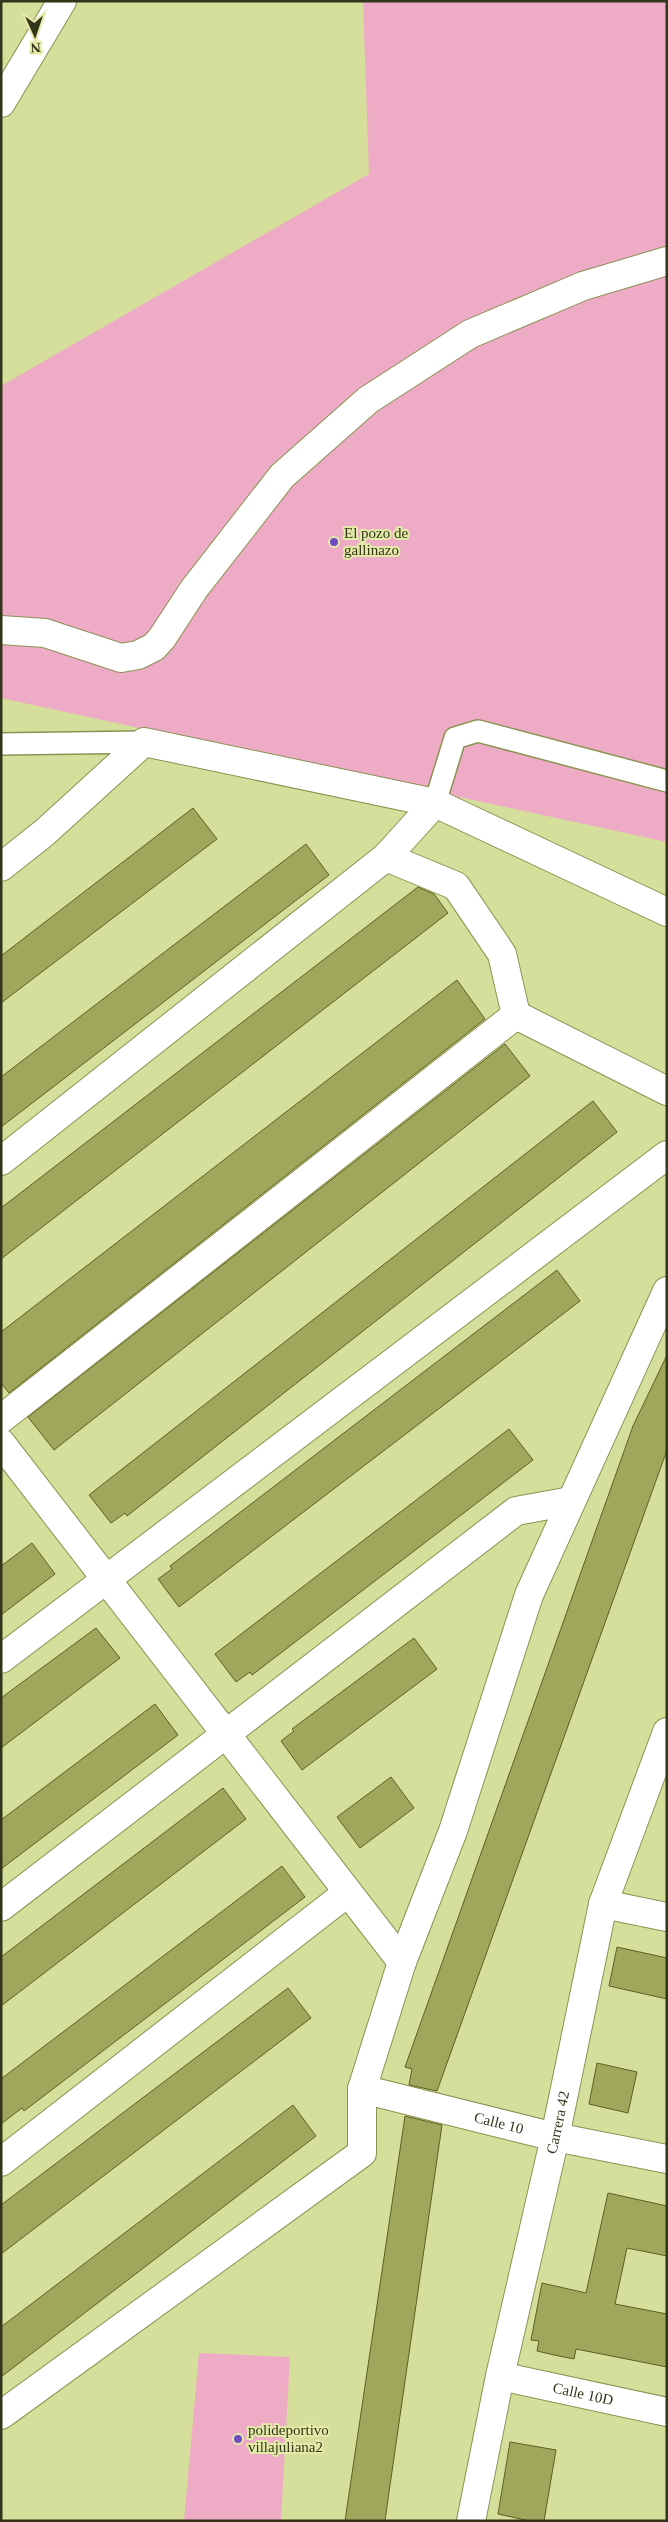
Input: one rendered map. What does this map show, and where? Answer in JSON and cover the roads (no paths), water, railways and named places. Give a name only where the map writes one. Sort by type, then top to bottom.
[{"type":"street","points":[[1,103],[62,1]]},
{"type":"street","points":[[1,630],[45,633],[121,658],[138,655],[154,647],[194,590],[282,476],[368,400],[470,334],[583,286],[667,261]]},
{"type":"street","points":[[1,867],[44,833],[144,742],[435,803],[667,912]]},
{"type":"street","points":[[1,1161],[386,856],[435,803]]},
{"type":"street","points":[[386,856],[456,886],[502,954],[516,1015]]},
{"type":"street","points":[[516,1015],[667,1091]]},
{"type":"street","points":[[1,1419],[516,1015]]},
{"type":"street","points":[[1,1659],[667,1156]]},
{"type":"street","points":[[1,2416],[362,2154],[362,2089],[402,1962],[453,1831],[529,1595],[667,1291]]},
{"type":"street","points":[[1,1443],[402,1962]]},
{"type":"street","points":[[1,1907],[516,1511],[571,1501]]},
{"type":"street","name":"Carrera 42","points":[[471,2521],[500,2376],[604,1904],[667,1732]]},
{"type":"street","points":[[1,2162],[347,1893]]},
{"type":"street","points":[[604,1904],[667,1917]]},
{"type":"street","name":"Calle 10","points":[[362,2089],[554,2136],[667,2159]]},
{"type":"street","name":"Calle 10D","points":[[500,2376],[667,2412]]},
{"type":"lane","points":[[435,803],[455,738],[478,730],[667,781]]},
{"type":"lane","points":[[1,744],[144,742]]},
{"type":"place","name":"El pozo de gallinazo","points":[[334,542]]},
{"type":"place","name":"polideportivo villajuliana2","points":[[238,2439]]}]
